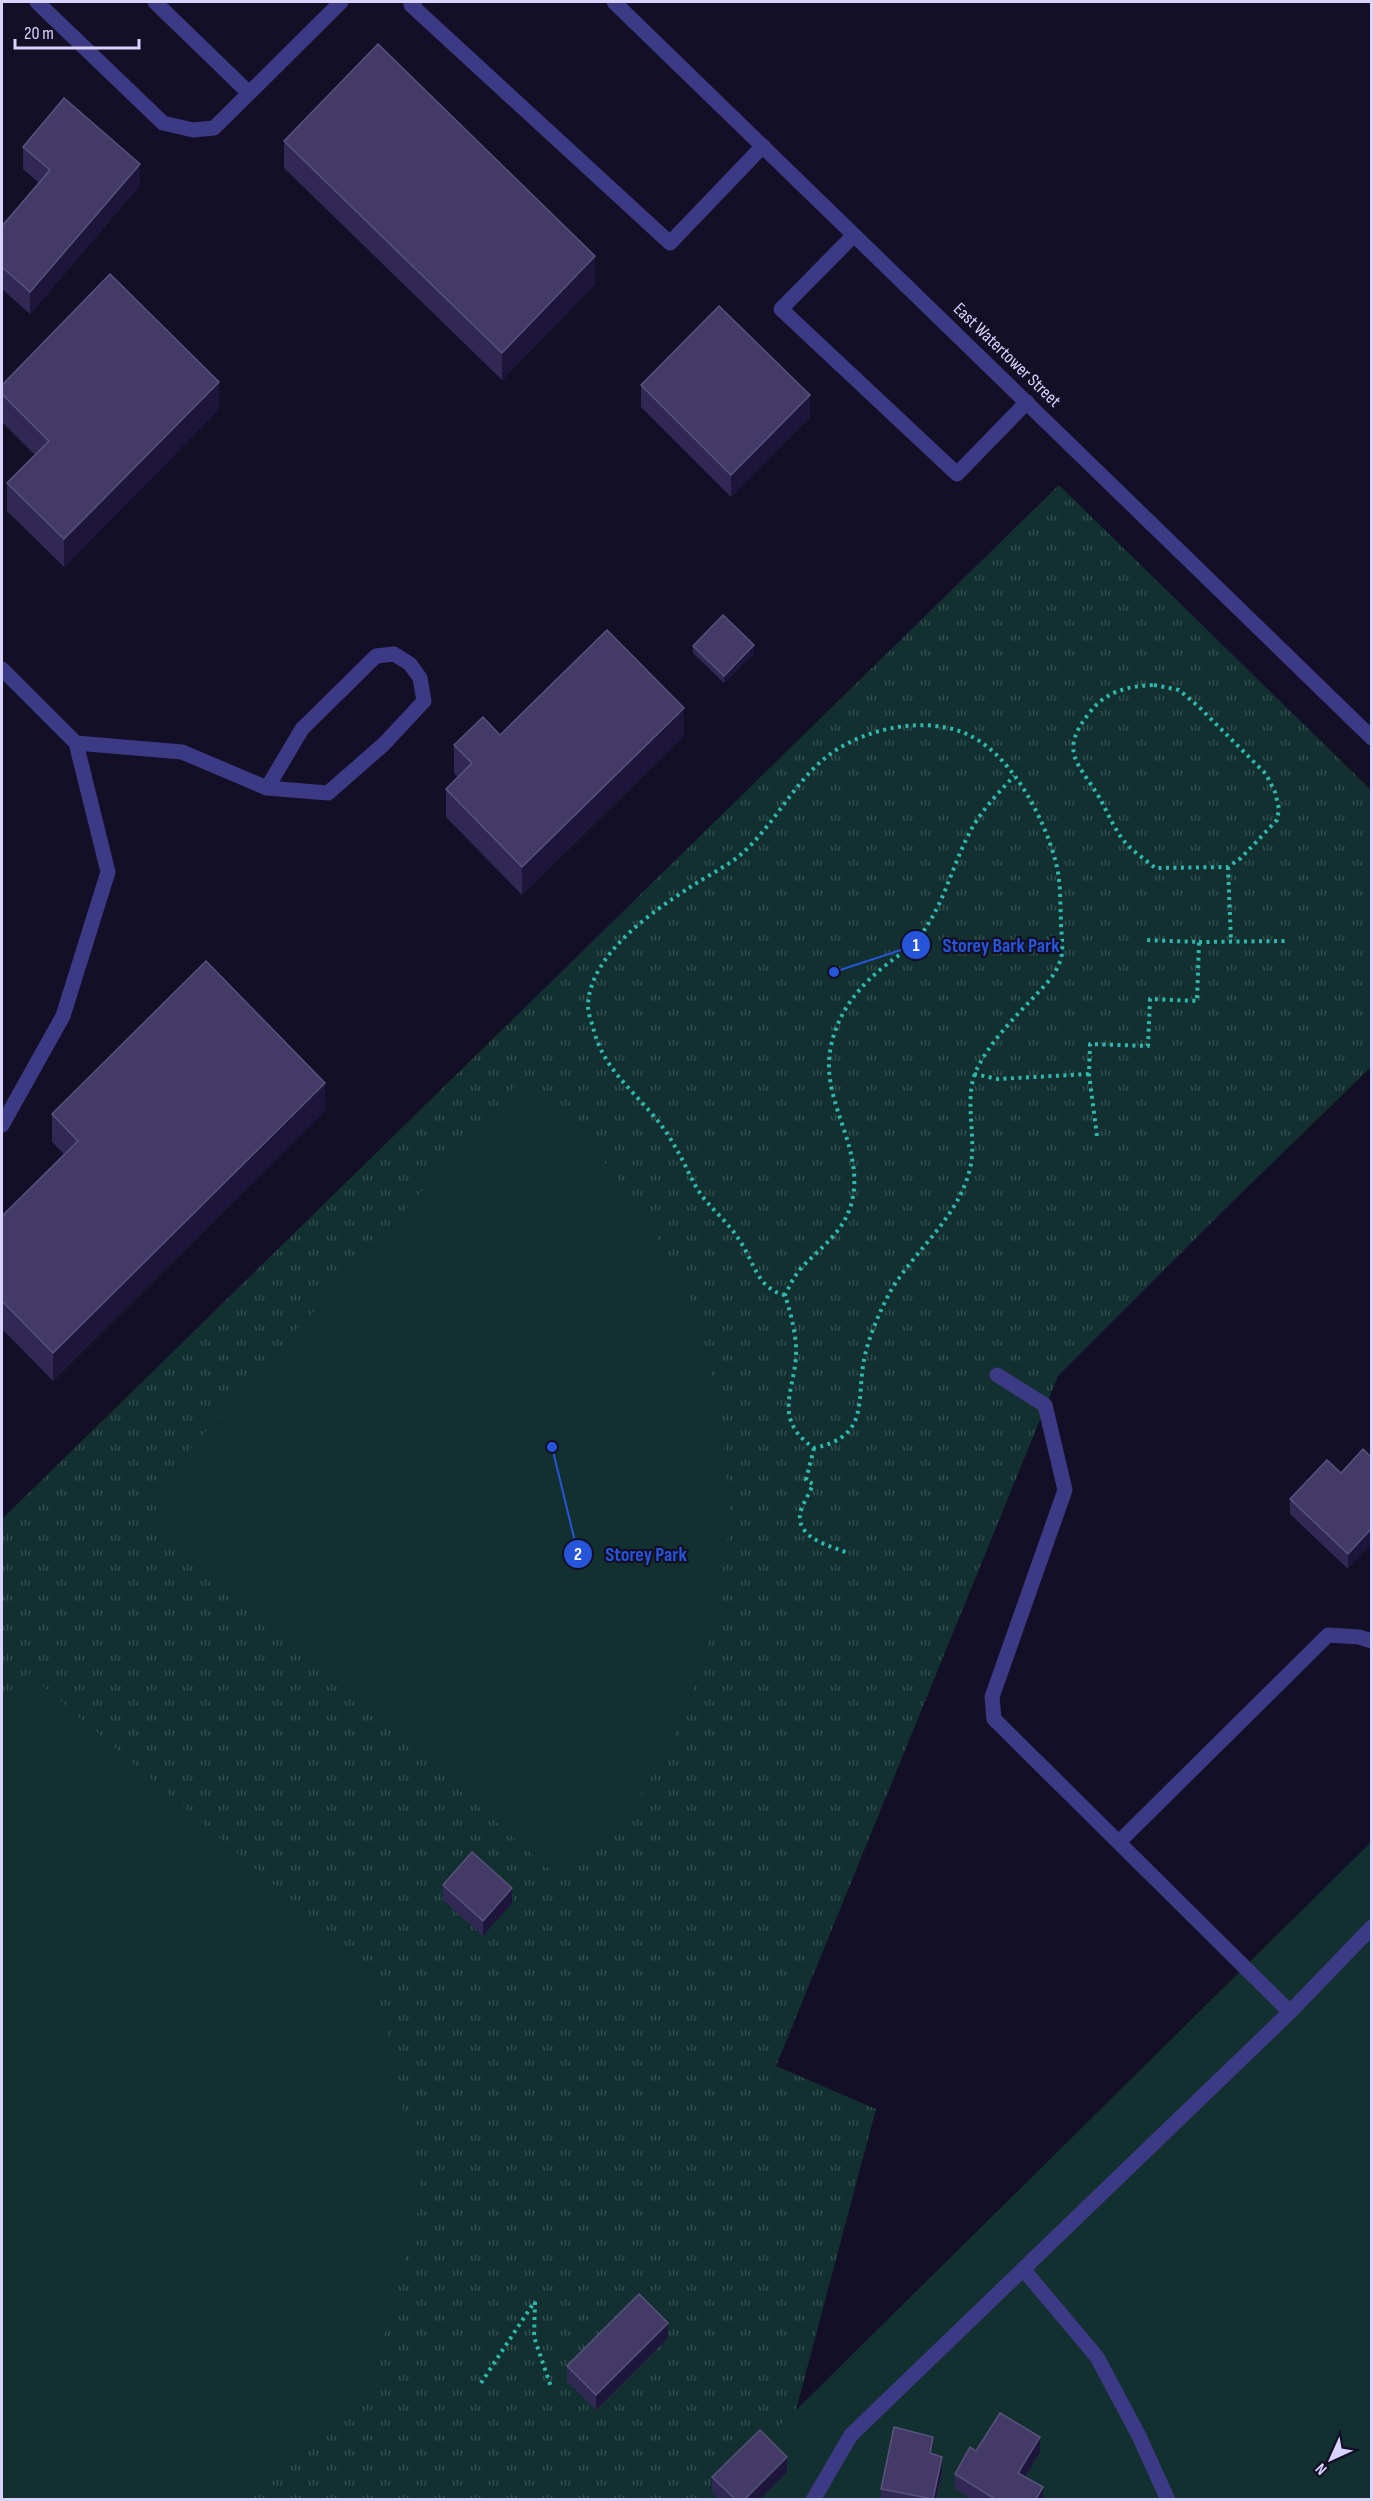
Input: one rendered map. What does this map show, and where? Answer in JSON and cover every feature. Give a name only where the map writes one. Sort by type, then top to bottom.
[{"type":"street","points":[[37,2],[163,123],[193,130],[214,128],[341,2]]},
{"type":"street","points":[[155,2],[249,93]]},
{"type":"street","name":"East Watertower Street","points":[[614,2],[1371,738]]},
{"type":"street","points":[[409,3],[670,243],[763,146]]},
{"type":"street","points":[[854,235],[780,309],[957,474],[1027,402]]},
{"type":"street","points":[[75,743],[182,752],[267,788],[328,793],[384,744],[424,701],[420,678],[410,664],[394,654],[375,656],[302,729],[267,788]]},
{"type":"street","points":[[2,669],[75,743],[108,872],[63,1016],[2,1125]]},
{"type":"street","points":[[997,1375],[1045,1405],[1065,1490],[992,1697],[994,1719],[1290,2012]]},
{"type":"street","points":[[1119,1842],[1328,1635],[1359,1637],[1371,1641]]},
{"type":"street","points":[[813,2499],[851,2435],[1290,2012],[1371,1927]]},
{"type":"street","points":[[1023,2269],[1097,2357],[1139,2436],[1168,2499]]},
{"type":"path","points":[[1154,685],[1179,690],[1266,774],[1275,792],[1279,809],[1277,820],[1242,858],[1228,867],[1155,868],[1125,842],[1076,764],[1074,738],[1081,723],[1095,706],[1112,693],[1132,686],[1154,685]]},
{"type":"path","points":[[784,1296],[774,1292],[762,1281],[740,1240],[698,1191],[670,1137],[609,1066],[597,1042],[588,1008],[593,979],[611,950],[685,890],[739,856],[761,833],[805,778],[838,748],[865,736],[903,726],[934,725],[960,731],[982,742],[998,755],[1014,777],[1042,821],[1057,865],[1063,950],[1059,967],[1051,979],[1004,1030],[974,1074],[971,1162],[961,1197],[891,1291],[866,1355],[862,1380],[862,1402],[857,1420],[846,1435],[829,1445],[814,1448],[802,1439],[793,1427],[788,1406],[796,1345],[784,1296],[803,1266],[827,1245],[844,1221],[852,1202],[855,1182],[854,1159],[836,1111],[829,1080],[830,1047],[842,1014],[859,988],[919,936],[941,903],[972,829],[999,792],[1014,777]]},
{"type":"path","points":[[1228,867],[1231,941]]},
{"type":"path","points":[[1144,940],[1285,941]]},
{"type":"path","points":[[1097,1136],[1089,1074],[1090,1044],[1148,1046],[1150,999],[1197,1000],[1199,942]]},
{"type":"path","points":[[974,1074],[998,1079],[1089,1074]]},
{"type":"path","points":[[814,1448],[806,1480],[813,1484],[800,1514],[802,1524],[806,1534],[813,1539],[848,1553]]},
{"type":"path","points":[[481,2383],[535,2301],[534,2337],[550,2387]]},
{"type":"green space","points":[[1059,485],[1371,790],[1371,1067],[1058,1376],[776,2066],[876,2109],[796,2410],[704,2499],[2,2500],[2,1519]]},
{"type":"green space","points":[[519,1083],[572,1124],[637,1202],[689,1293],[720,1404],[731,1516],[715,1622],[684,1718],[630,1814],[563,1881],[157,1523],[156,1487]]},
{"type":"green space","points":[[28,1673],[373,1970],[422,2195],[372,2382],[234,2499],[2,2499],[2,1699]]},
{"type":"green space","points":[[1371,1842],[1371,2499],[704,2499],[796,2410]]},
{"type":"building","points":[[378,44],[595,256],[502,353],[284,141]]},
{"type":"building","points":[[64,98],[140,164],[30,292],[2,267],[2,226],[50,170],[23,147]]},
{"type":"building","points":[[110,274],[219,382],[64,539],[7,483],[49,441],[2,394],[2,385]]},
{"type":"building","points":[[719,306],[810,395],[731,475],[641,385]]},
{"type":"building","points":[[723,615],[754,645],[724,676],[693,646]]},
{"type":"building","points":[[607,630],[684,708],[522,867],[446,789],[472,763],[454,745],[483,717],[500,735]]},
{"type":"building","points":[[206,961],[325,1083],[53,1353],[2,1301],[2,1216],[78,1141],[52,1114]]},
{"type":"building","points":[[1363,1449],[1371,1457],[1371,1529],[1348,1554],[1290,1499],[1327,1460],[1341,1473]]},
{"type":"building","points":[[472,1852],[512,1888],[483,1921],[443,1885]]},
{"type":"building","points":[[639,2294],[668,2323],[596,2395],[567,2366]]},
{"type":"building","points":[[1000,2413],[1040,2437],[1018,2473],[1043,2487],[1036,2499],[995,2499],[955,2474],[970,2447],[976,2451]]},
{"type":"building","points":[[894,2427],[933,2437],[930,2453],[942,2457],[933,2499],[881,2489]]},
{"type":"building","points":[[760,2430],[787,2457],[745,2499],[735,2499],[712,2477]]},
{"type":"place","name":"Storey Bark Park","points":[[834,972]]},
{"type":"place","name":"Storey Park","points":[[552,1447]]}]
